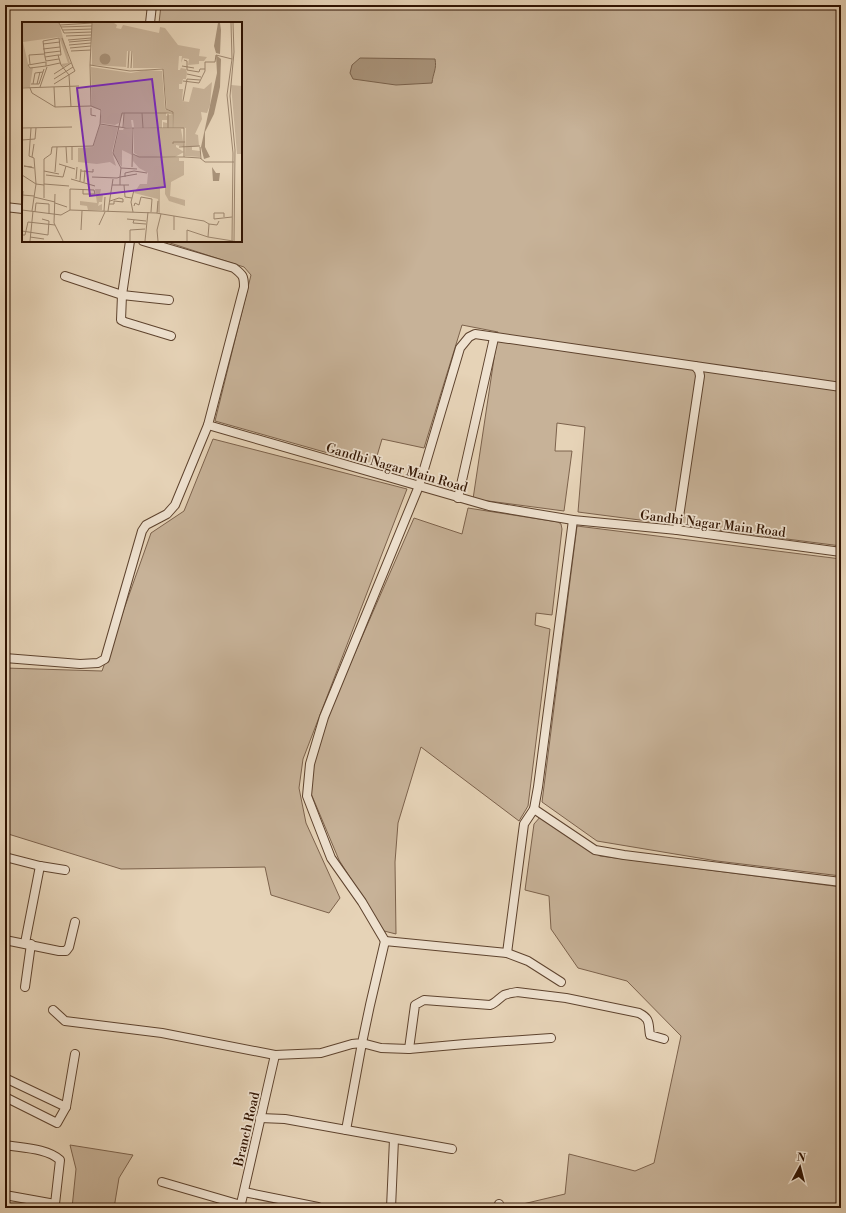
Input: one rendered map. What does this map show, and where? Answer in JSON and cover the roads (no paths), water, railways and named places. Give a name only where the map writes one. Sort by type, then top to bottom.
[{"type":"street","points":[[150,22],[152,5]]},
{"type":"street","points":[[5,208],[22,209]]},
{"type":"street","points":[[130,242],[122,295],[121,320],[170,336]]},
{"type":"street","points":[[5,658],[80,664],[98,663],[105,659],[142,531],[146,525],[167,514],[175,505],[208,425],[244,287],[244,278],[242,274],[234,268],[146,242]]},
{"type":"street","points":[[65,276],[122,295],[169,300]]},
{"type":"street","points":[[346,1130],[362,1043],[385,941],[362,902],[331,858],[307,796],[310,764],[324,717],[419,486],[460,348],[469,336],[475,334],[494,338],[841,387]]},
{"type":"street","points":[[458,498],[494,338]]},
{"type":"street","points":[[677,530],[700,376],[699,370],[695,366]]},
{"type":"street","name":"Gandhi Nagar Main Road","points":[[208,425],[489,506],[573,520],[677,530],[841,552]]},
{"type":"street","points":[[507,953],[524,824],[534,809],[538,788],[573,520]]},
{"type":"street","points":[[534,809],[595,850],[624,855],[841,882]]},
{"type":"street","points":[[5,857],[40,866],[65,870]]},
{"type":"street","points":[[25,987],[28,944],[40,866]]},
{"type":"street","points":[[5,940],[59,951],[66,951],[70,947],[75,922]]},
{"type":"street","points":[[385,941],[507,953],[528,961],[561,982]]},
{"type":"street","points":[[409,1049],[415,1005],[419,1002],[424,1000],[490,1005],[495,1003],[503,996],[518,992],[566,998],[639,1013],[643,1015],[649,1024],[650,1035],[664,1039]]},
{"type":"street","points":[[53,1010],[65,1021],[162,1033],[275,1055],[321,1053],[352,1044],[362,1043],[381,1048],[409,1049],[551,1038]]},
{"type":"street","points":[[5,1097],[57,1123],[66,1107],[75,1054]]},
{"type":"street","name":"Branch Road","points":[[240,1206],[275,1055]]},
{"type":"street","points":[[5,1078],[66,1107]]},
{"type":"street","points":[[260,1118],[285,1119],[452,1149]]},
{"type":"street","points":[[390,1208],[394,1139]]},
{"type":"street","points":[[5,1145],[47,1152],[55,1155],[60,1160],[55,1206],[5,1195]]},
{"type":"street","points":[[162,1182],[240,1206]]},
{"type":"street","points":[[244,1192],[318,1207]]}]
